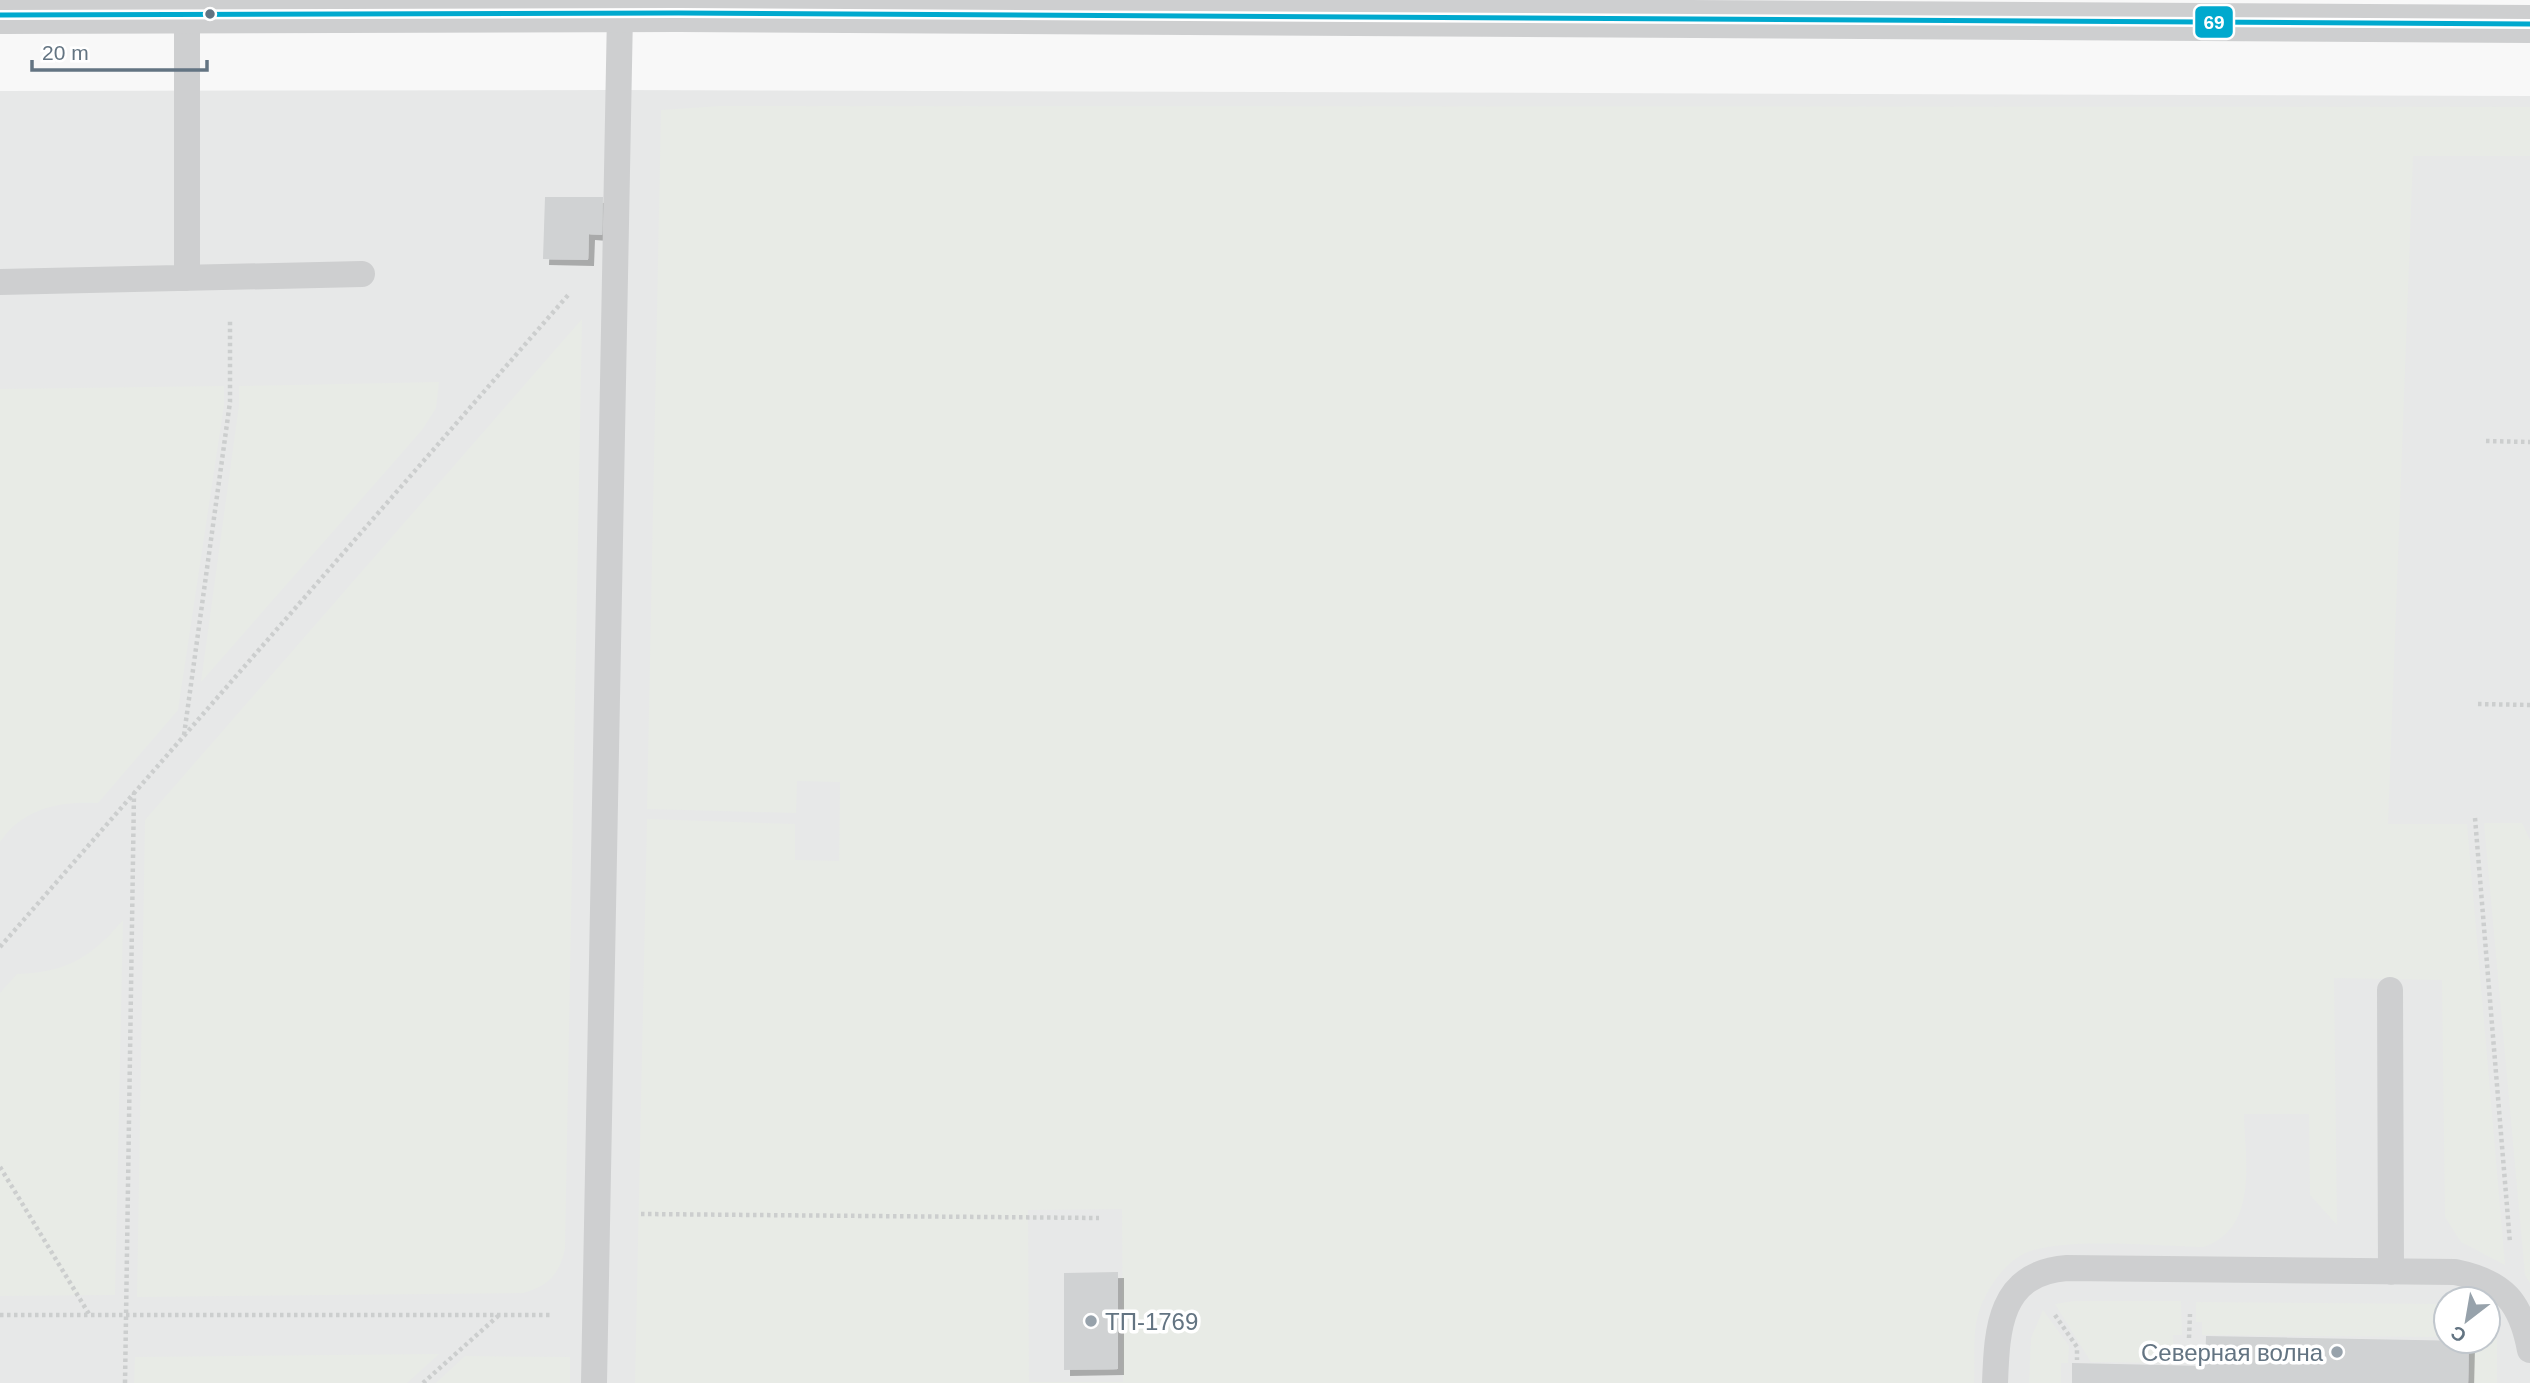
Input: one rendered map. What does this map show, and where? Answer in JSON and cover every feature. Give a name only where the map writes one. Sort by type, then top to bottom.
[{"type":"street","points":[[0,15],[130,7],[187,13],[1530,10],[2530,24]]},
{"type":"lane","points":[[187,13],[187,278]]},
{"type":"lane","points":[[594,1383],[620,13]]},
{"type":"lane","points":[[0,282],[362,274]]},
{"type":"lane","points":[[2390,990],[2390,1272]]},
{"type":"lane","points":[[1996,1383],[1997,1338],[2008,1301],[2020,1287],[2040,1272],[2067,1268],[2455,1272],[2479,1279],[2505,1292],[2521,1317],[2530,1350]]},
{"type":"path","points":[[0,947],[590,269],[615,270]]},
{"type":"path","points":[[184,736],[230,402],[230,277]]},
{"type":"path","points":[[2486,441],[2530,442]]},
{"type":"path","points":[[2478,704],[2530,705]]},
{"type":"path","points":[[125,1383],[134,793]]},
{"type":"path","points":[[2475,818],[2511,1267],[2505,1292]]},
{"type":"path","points":[[0,1167],[89,1314]]},
{"type":"path","points":[[597,1214],[1099,1218]]},
{"type":"path","points":[[2052,1310],[2077,1347],[2077,1360]]},
{"type":"path","points":[[0,1315],[595,1315]]},
{"type":"path","points":[[423,1383],[499,1315]]},
{"type":"shaded area","points":[[618,90],[2530,96],[2530,1383],[0,1383],[0,91]]},
{"type":"shaded area","points":[[720,106],[2530,107],[2530,156],[2413,156],[2388,824],[2467,824],[2505,1265],[2461,1242],[2445,1217],[2442,980],[2334,978],[2337,1225],[2310,1195],[2309,1114],[2244,1114],[2245,1190],[2234,1224],[2222,1237],[2204,1247],[2066,1245],[2045,1247],[2018,1257],[2001,1272],[1987,1292],[1978,1314],[1974,1383],[635,1383],[647,819],[795,824],[795,860],[839,861],[840,782],[797,781],[796,813],[647,809],[661,110]],"holes":[[[1122,1209],[1123,1382],[1029,1382],[1028,1210]]]},
{"type":"shaded area","points":[[582,319],[565,1249],[556,1273],[546,1283],[523,1293],[137,1297],[145,820]]},
{"type":"shaded area","points":[[439,382],[436,408],[422,430],[201,682],[239,405],[239,386]]},
{"type":"shaded area","points":[[224,386],[224,405],[178,710],[98,803],[70,803],[43,809],[20,821],[0,842],[0,389]]},
{"type":"shaded area","points":[[2484,823],[2522,823],[2530,840],[2530,1283],[2525,1275]]},
{"type":"shaded area","points":[[123,920],[115,1295],[0,1296],[0,993],[17,974],[50,970],[77,960],[100,944]]},
{"type":"shaded area","points":[[2074,1301],[2181,1301],[2182,1335],[2173,1335],[2174,1363],[2091,1362],[2055,1304]]},
{"type":"shaded area","points":[[2196,1302],[2432,1304],[2432,1337],[2202,1335],[2202,1322],[2196,1322]]},
{"type":"shaded area","points":[[2043,1310],[2069,1346],[2068,1363],[2061,1363],[2061,1383],[2029,1383],[2031,1338]]},
{"type":"shaded area","points":[[439,1354],[407,1383],[134,1383],[135,1357]]},
{"type":"shaded area","points":[[2471,1355],[2497,1355],[2497,1383],[2470,1383]]},
{"type":"shaded area","points":[[465,1356],[570,1357],[570,1383],[436,1383]]},
{"type":"building","points":[[545,197],[603,197],[602,235],[589,234],[588,260],[543,259]]},
{"type":"building","name":"ТП-1769","points":[[1118,1272],[1118,1369],[1064,1370],[1064,1273]]},
{"type":"building","name":"Северная волна","points":[[2206,1336],[2432,1340],[2432,1355],[2469,1355],[2468,1383],[2072,1383],[2072,1363],[2205,1366]]},
{"type":"transit line","name":"69","points":[[0,15],[678,13],[2530,24]]},
{"type":"place","name":"ТП-1769","points":[[1091,1321]]},
{"type":"place","name":"Северная волна","points":[[2337,1352]]}]
